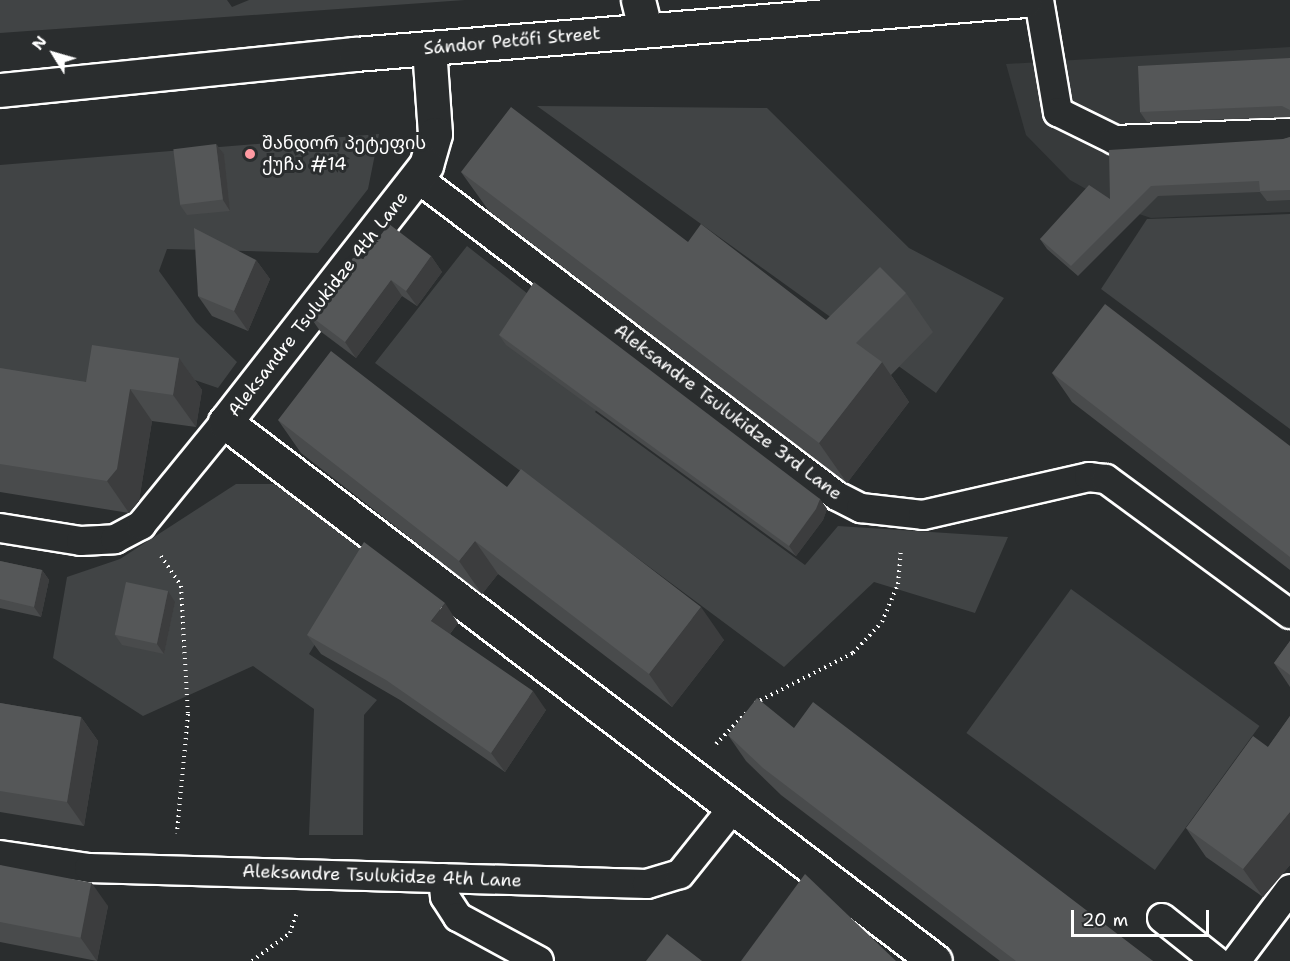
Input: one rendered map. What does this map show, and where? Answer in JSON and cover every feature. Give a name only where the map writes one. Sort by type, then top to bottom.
[{"type":"street","name":"Sándor Petőfi Street","points":[[0,90],[429,48],[641,15],[1025,0]]},
{"type":"street","name":"Aleksandre Tsulukidze 4th Lane","points":[[429,48],[435,134],[426,165],[225,422],[686,775],[935,961]]},
{"type":"lane","points":[[1039,0],[1058,112],[1115,140],[1290,133]]},
{"type":"lane","name":"Aleksandre Tsulukidze 3rd Lane","points":[[416,177],[837,496],[861,508],[905,515],[1089,477],[1107,479],[1290,614]]},
{"type":"lane","name":"Aleksandre Tsulukidze 4th Lane","points":[[0,528],[81,541],[115,539],[141,525],[225,422]]},
{"type":"lane","name":"Aleksandre Tsulukidze 4th Lane","points":[[0,855],[89,868],[647,884],[680,874],[732,809]]},
{"type":"lane","points":[[443,878],[445,897],[458,917],[539,961]]},
{"type":"lane","points":[[1236,961],[1290,889]]},
{"type":"lane","points":[[1162,918],[1216,961]]},
{"type":"path","points":[[686,775],[761,697],[853,653],[882,622],[898,584],[905,515]]},
{"type":"path","points":[[174,871],[188,714],[181,586]]},
{"type":"path","points":[[252,961],[290,933],[298,920],[293,874]]},
{"type":"shaded area","points":[[0,0],[227,0],[232,7],[249,0],[465,0],[0,33]]},
{"type":"shaded area","points":[[1290,47],[1290,212],[1151,218],[1118,207],[1070,180],[1026,135],[1006,64]]},
{"type":"shaded area","points":[[537,106],[767,108],[909,248],[1004,298],[936,393]]},
{"type":"shaded area","points":[[379,134],[368,189],[318,253],[167,249],[159,271],[196,322],[237,362],[218,388],[113,352],[94,393],[0,379],[0,165]]},
{"type":"shaded area","points":[[1290,214],[1290,429],[1101,289],[1147,219]]},
{"type":"shaded area","points":[[467,246],[626,371],[595,412],[805,565],[838,526],[1008,537],[975,613],[874,582],[784,667],[375,363]]},
{"type":"shaded area","points":[[236,484],[274,484],[372,552],[309,654],[377,700],[364,715],[363,835],[309,835],[314,709],[253,666],[143,716],[53,658],[67,577],[120,559]]},
{"type":"shaded area","points":[[1071,589],[1260,726],[1155,870],[966,733]]},
{"type":"building","points":[[1290,58],[1290,110],[1282,106],[1140,112],[1138,66]]},
{"type":"building","points":[[511,107],[688,242],[701,224],[826,320],[880,267],[906,293],[856,343],[882,362],[819,443],[461,172]]},
{"type":"building","points":[[1290,137],[1290,190],[1260,191],[1259,181],[1151,186],[1071,266],[1040,239],[1089,185],[1110,199],[1109,150]]},
{"type":"building","points":[[216,144],[223,200],[180,205],[173,149]]},
{"type":"building","points":[[389,224],[431,256],[406,291],[391,280],[345,342],[309,315],[356,254],[363,259]]},
{"type":"building","points":[[194,228],[256,260],[234,311],[198,296]]},
{"type":"building","points":[[534,282],[820,499],[816,509],[789,546],[499,335]]},
{"type":"building","points":[[1105,304],[1290,446],[1290,557],[1052,373]]},
{"type":"building","points":[[92,345],[179,358],[173,395],[130,389],[117,469],[107,481],[0,464],[0,368],[86,382]]},
{"type":"building","points":[[331,351],[507,487],[521,469],[701,607],[649,674],[475,541],[459,561],[278,420]]},
{"type":"building","points":[[364,542],[445,603],[431,621],[533,691],[491,753],[386,680],[307,635]]},
{"type":"building","points":[[0,561],[42,570],[34,607],[0,599]]},
{"type":"building","points":[[126,582],[168,591],[157,644],[115,635]]},
{"type":"building","points":[[1290,641],[1290,675],[1274,663]]},
{"type":"building","points":[[757,698],[794,728],[813,702],[1153,961],[1016,961],[763,768],[728,735]]},
{"type":"building","points":[[0,703],[81,717],[67,802],[0,791]]},
{"type":"building","points":[[1290,716],[1290,812],[1243,869],[1186,828],[1253,736],[1268,747]]},
{"type":"building","points":[[0,865],[91,883],[81,938],[0,922]]},
{"type":"building","points":[[805,874],[896,961],[741,961]]},
{"type":"building","points":[[667,934],[702,961],[646,961]]},
{"type":"place","name":"შანდორ პეტეფის ქუჩა #14","points":[[250,154]]}]
